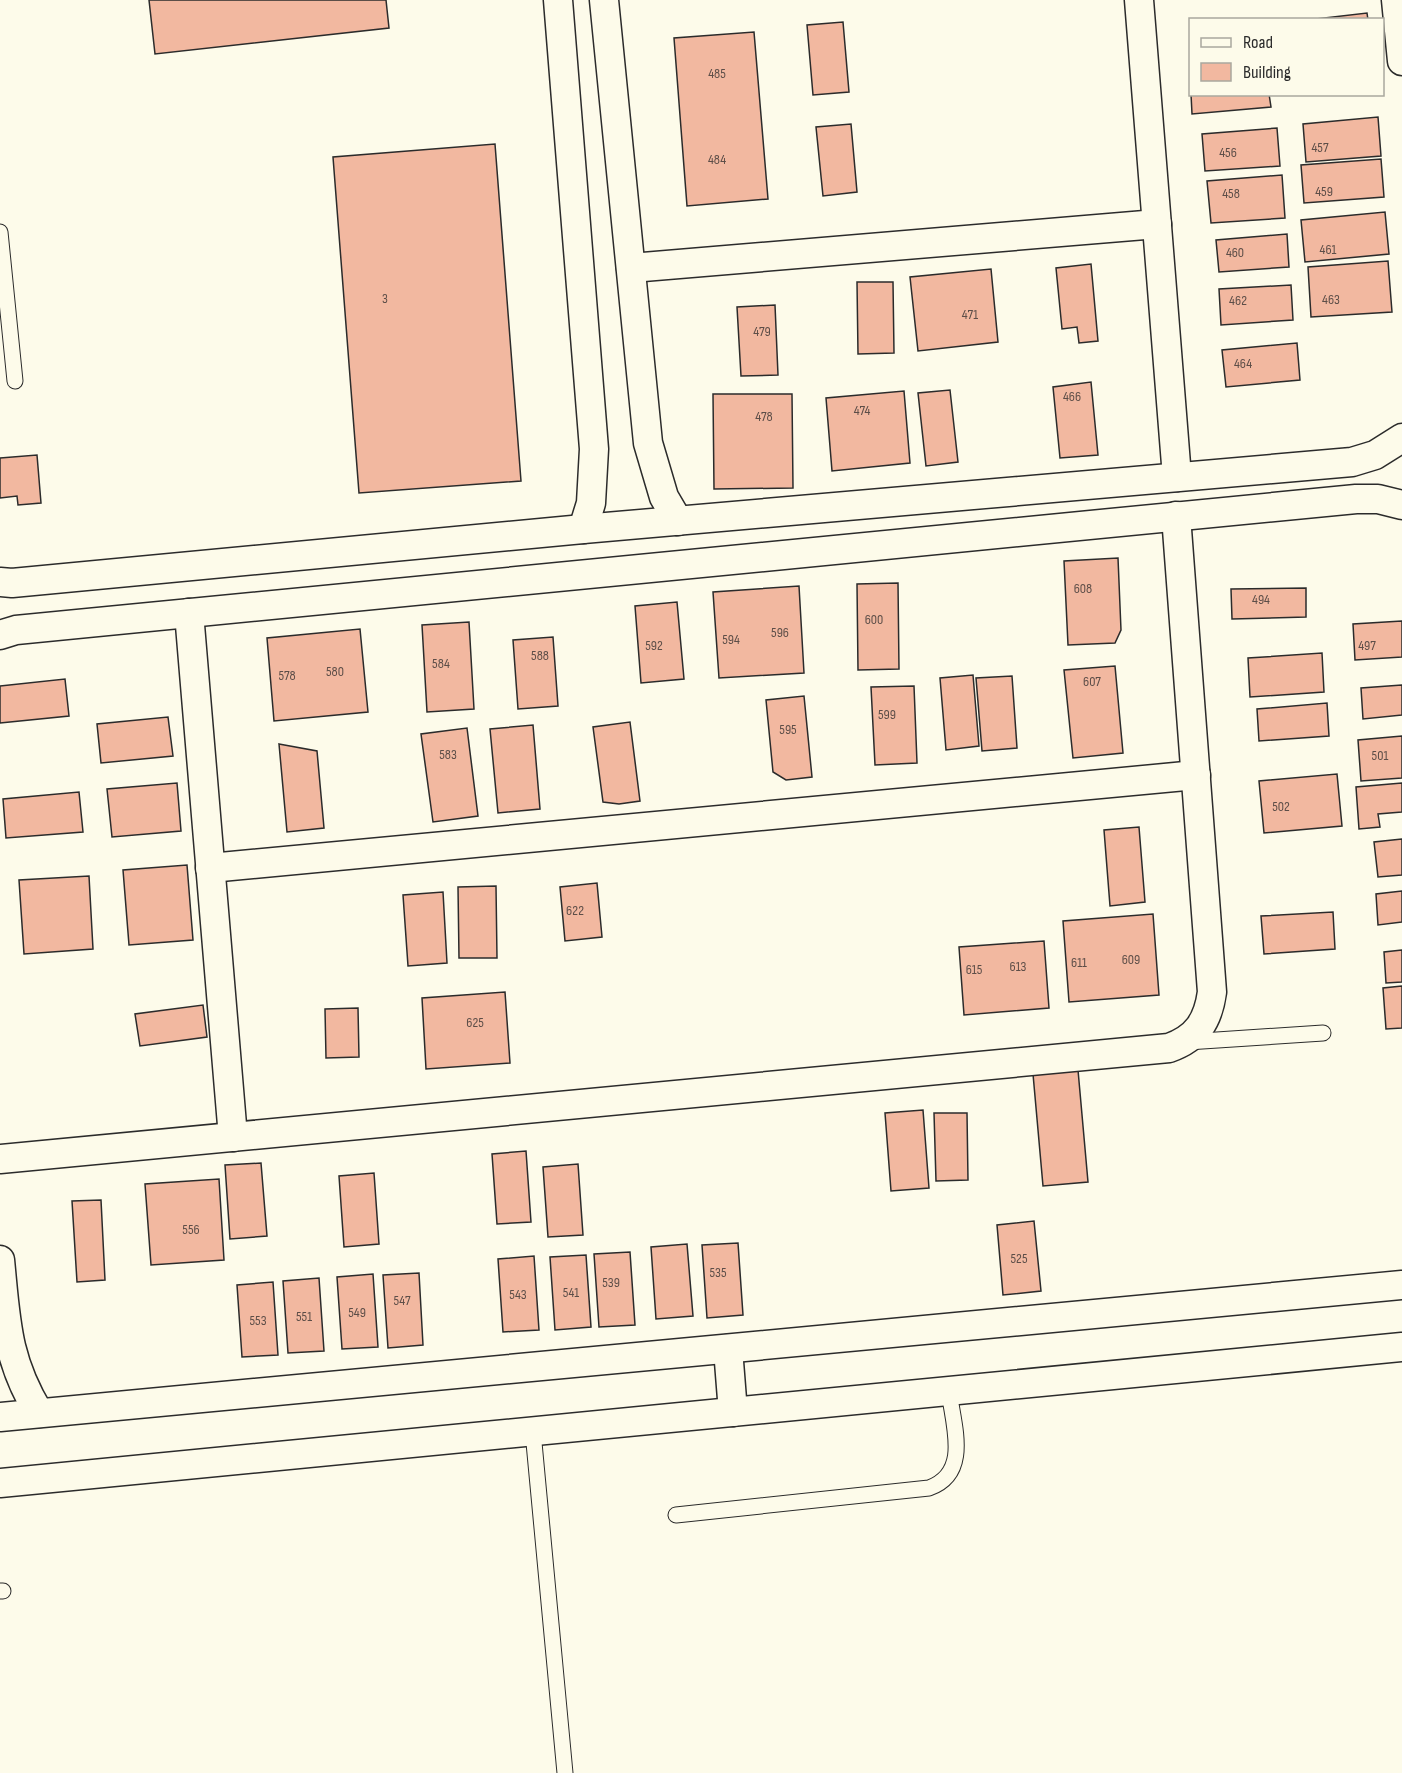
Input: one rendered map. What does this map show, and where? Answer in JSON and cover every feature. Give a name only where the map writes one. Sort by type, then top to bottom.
[{"type":"street","points":[[558,0],[594,449],[591,503],[583,529]]},
{"type":"street","points":[[604,0],[648,443],[664,496],[678,521]]},
{"type":"street","points":[[1139,0],[1177,477]]},
{"type":"street","points":[[1396,0],[1402,61]]},
{"type":"street","points":[[631,268],[1157,224]]},
{"type":"street","points":[[1402,438],[1376,455],[1352,462],[583,529],[6,583],[8,632],[1356,499],[1378,500],[1402,505]]},
{"type":"street","points":[[1352,462],[1356,499]]},
{"type":"street","points":[[0,1159],[1157,1049],[1184,1042],[1200,1030],[1210,1012],[1212,992],[1176,516]]},
{"type":"street","points":[[189,613],[233,1137]]},
{"type":"street","points":[[210,867],[1196,776]]},
{"type":"street","points":[[0,1260],[4,1328],[14,1365],[39,1413]]},
{"type":"street","points":[[0,1417],[1402,1285]]},
{"type":"street","points":[[0,1483],[1402,1347]]},
{"type":"street","points":[[728,1349],[733,1413]]},
{"type":"lane","points":[[0,232],[2,272],[15,381]]},
{"type":"lane","points":[[1184,1042],[1323,1034]]},
{"type":"lane","points":[[676,1515],[930,1488],[941,1484],[951,1475],[957,1456],[949,1391]]},
{"type":"lane","points":[[533,1432],[565,1773]]},
{"type":"building","points":[[149,0],[386,0],[389,28],[155,54]]},
{"type":"building","points":[[1367,13],[1368,18],[1324,18]]},
{"type":"building","points":[[843,22],[849,92],[813,95],[807,25]]},
{"type":"building","points":[[754,32],[768,199],[687,206],[674,38]]},
{"type":"building","points":[[1191,96],[1269,96],[1271,107],[1192,114]]},
{"type":"building","points":[[1378,117],[1381,156],[1306,162],[1303,124]]},
{"type":"building","points":[[851,124],[857,192],[823,196],[816,127]]},
{"type":"building","points":[[1277,128],[1280,166],[1205,171],[1202,134]]},
{"type":"building","points":[[495,144],[521,481],[359,493],[333,157]]},
{"type":"building","points":[[1381,159],[1384,197],[1304,203],[1301,165]]},
{"type":"building","points":[[1282,175],[1285,218],[1211,223],[1207,181]]},
{"type":"building","points":[[1385,212],[1389,254],[1305,262],[1301,220]]},
{"type":"building","points":[[1287,234],[1289,267],[1219,272],[1216,240]]},
{"type":"building","points":[[1388,261],[1392,312],[1311,317],[1308,267]]},
{"type":"building","points":[[1091,264],[1098,341],[1079,343],[1077,327],[1062,329],[1056,268]]},
{"type":"building","points":[[991,269],[998,342],[918,351],[910,277]]},
{"type":"building","points":[[857,282],[893,282],[894,353],[858,354]]},
{"type":"building","points":[[1291,285],[1293,320],[1221,325],[1219,289]]},
{"type":"building","points":[[775,305],[778,375],[741,376],[737,307]]},
{"type":"building","points":[[1297,343],[1300,380],[1226,387],[1222,350]]},
{"type":"building","points":[[1091,382],[1098,455],[1060,458],[1053,387]]},
{"type":"building","points":[[950,390],[958,462],[926,466],[918,393]]},
{"type":"building","points":[[904,391],[910,463],[832,471],[826,398]]},
{"type":"building","points":[[713,394],[792,394],[793,488],[714,489]]},
{"type":"building","points":[[37,455],[41,503],[18,505],[17,496],[0,498],[0,458]]},
{"type":"building","points":[[1118,558],[1121,630],[1115,643],[1068,645],[1064,561]]},
{"type":"building","points":[[898,583],[899,669],[858,670],[857,584]]},
{"type":"building","points":[[799,586],[804,673],[719,678],[713,592]]},
{"type":"building","points":[[1306,588],[1306,617],[1232,619],[1231,589]]},
{"type":"building","points":[[677,602],[684,679],[641,683],[635,606]]},
{"type":"building","points":[[1402,621],[1402,657],[1355,660],[1353,624]]},
{"type":"building","points":[[469,622],[474,709],[427,712],[422,625]]},
{"type":"building","points":[[360,629],[368,712],[274,721],[267,638]]},
{"type":"building","points":[[553,637],[558,706],[518,709],[513,640]]},
{"type":"building","points":[[1322,653],[1324,692],[1250,697],[1248,658]]},
{"type":"building","points":[[1115,666],[1123,753],[1073,758],[1064,670]]},
{"type":"building","points":[[973,675],[979,746],[946,750],[940,678]]},
{"type":"building","points":[[1012,676],[1017,748],[982,751],[976,678]]},
{"type":"building","points":[[65,679],[69,716],[0,723],[0,686]]},
{"type":"building","points":[[1402,685],[1402,715],[1363,719],[1361,688]]},
{"type":"building","points":[[914,686],[917,763],[875,765],[871,687]]},
{"type":"building","points":[[804,696],[812,777],[786,780],[773,772],[766,700]]},
{"type":"building","points":[[1327,703],[1329,736],[1259,741],[1257,709]]},
{"type":"building","points":[[168,717],[173,756],[101,763],[97,724]]},
{"type":"building","points":[[630,722],[640,801],[619,804],[603,802],[593,727]]},
{"type":"building","points":[[533,725],[540,809],[498,813],[490,729]]},
{"type":"building","points":[[467,728],[478,816],[433,822],[421,734]]},
{"type":"building","points":[[1402,736],[1402,778],[1361,781],[1358,740]]},
{"type":"building","points":[[279,744],[317,751],[324,828],[287,832]]},
{"type":"building","points":[[1337,774],[1342,826],[1264,833],[1259,781]]},
{"type":"building","points":[[177,783],[181,831],[112,837],[107,789]]},
{"type":"building","points":[[1402,783],[1402,812],[1378,814],[1380,827],[1359,829],[1356,787]]},
{"type":"building","points":[[79,792],[83,832],[6,838],[3,799]]},
{"type":"building","points":[[1139,827],[1145,902],[1110,906],[1104,830]]},
{"type":"building","points":[[1402,839],[1402,875],[1378,877],[1374,842]]},
{"type":"building","points":[[187,865],[193,940],[129,945],[123,870]]},
{"type":"building","points":[[89,876],[93,949],[24,954],[19,880]]},
{"type":"building","points":[[597,883],[602,937],[565,941],[560,887]]},
{"type":"building","points":[[496,886],[497,958],[459,958],[458,887]]},
{"type":"building","points":[[1402,891],[1402,922],[1378,925],[1376,894]]},
{"type":"building","points":[[443,892],[447,963],[408,966],[403,895]]},
{"type":"building","points":[[1333,912],[1335,949],[1264,954],[1261,916]]},
{"type":"building","points":[[1153,914],[1159,995],[1069,1002],[1063,921]]},
{"type":"building","points":[[1044,941],[1049,1008],[964,1015],[959,947]]},
{"type":"building","points":[[1402,950],[1402,982],[1386,983],[1384,952]]},
{"type":"building","points":[[1402,986],[1402,1028],[1386,1029],[1383,988]]},
{"type":"building","points":[[505,992],[510,1063],[426,1069],[422,998]]},
{"type":"building","points":[[203,1005],[207,1037],[140,1046],[135,1014]]},
{"type":"building","points":[[358,1008],[359,1057],[326,1058],[325,1009]]},
{"type":"building","points":[[1078,1070],[1088,1182],[1043,1186],[1033,1074]]},
{"type":"building","points":[[923,1110],[929,1188],[891,1191],[885,1113]]},
{"type":"building","points":[[934,1113],[967,1113],[968,1180],[936,1181]]},
{"type":"building","points":[[526,1151],[531,1222],[497,1224],[492,1154]]},
{"type":"building","points":[[261,1163],[267,1236],[230,1239],[225,1165]]},
{"type":"building","points":[[578,1164],[583,1235],[548,1237],[543,1167]]},
{"type":"building","points":[[374,1173],[379,1244],[344,1247],[339,1176]]},
{"type":"building","points":[[219,1179],[224,1260],[151,1265],[145,1184]]},
{"type":"building","points":[[101,1200],[105,1280],[77,1282],[72,1201]]},
{"type":"building","points":[[1034,1221],[1041,1291],[1003,1295],[997,1225]]},
{"type":"building","points":[[738,1243],[743,1315],[707,1318],[702,1245]]},
{"type":"building","points":[[687,1244],[693,1316],[656,1319],[651,1247]]},
{"type":"building","points":[[630,1252],[635,1325],[599,1327],[594,1254]]},
{"type":"building","points":[[586,1255],[591,1327],[555,1330],[550,1257]]},
{"type":"building","points":[[534,1256],[539,1330],[503,1332],[498,1259]]},
{"type":"building","points":[[419,1273],[423,1345],[388,1348],[383,1275]]},
{"type":"building","points":[[373,1274],[378,1347],[342,1349],[337,1277]]},
{"type":"building","points":[[319,1278],[324,1351],[288,1353],[283,1281]]},
{"type":"building","points":[[273,1282],[278,1355],[242,1357],[237,1285]]}]
